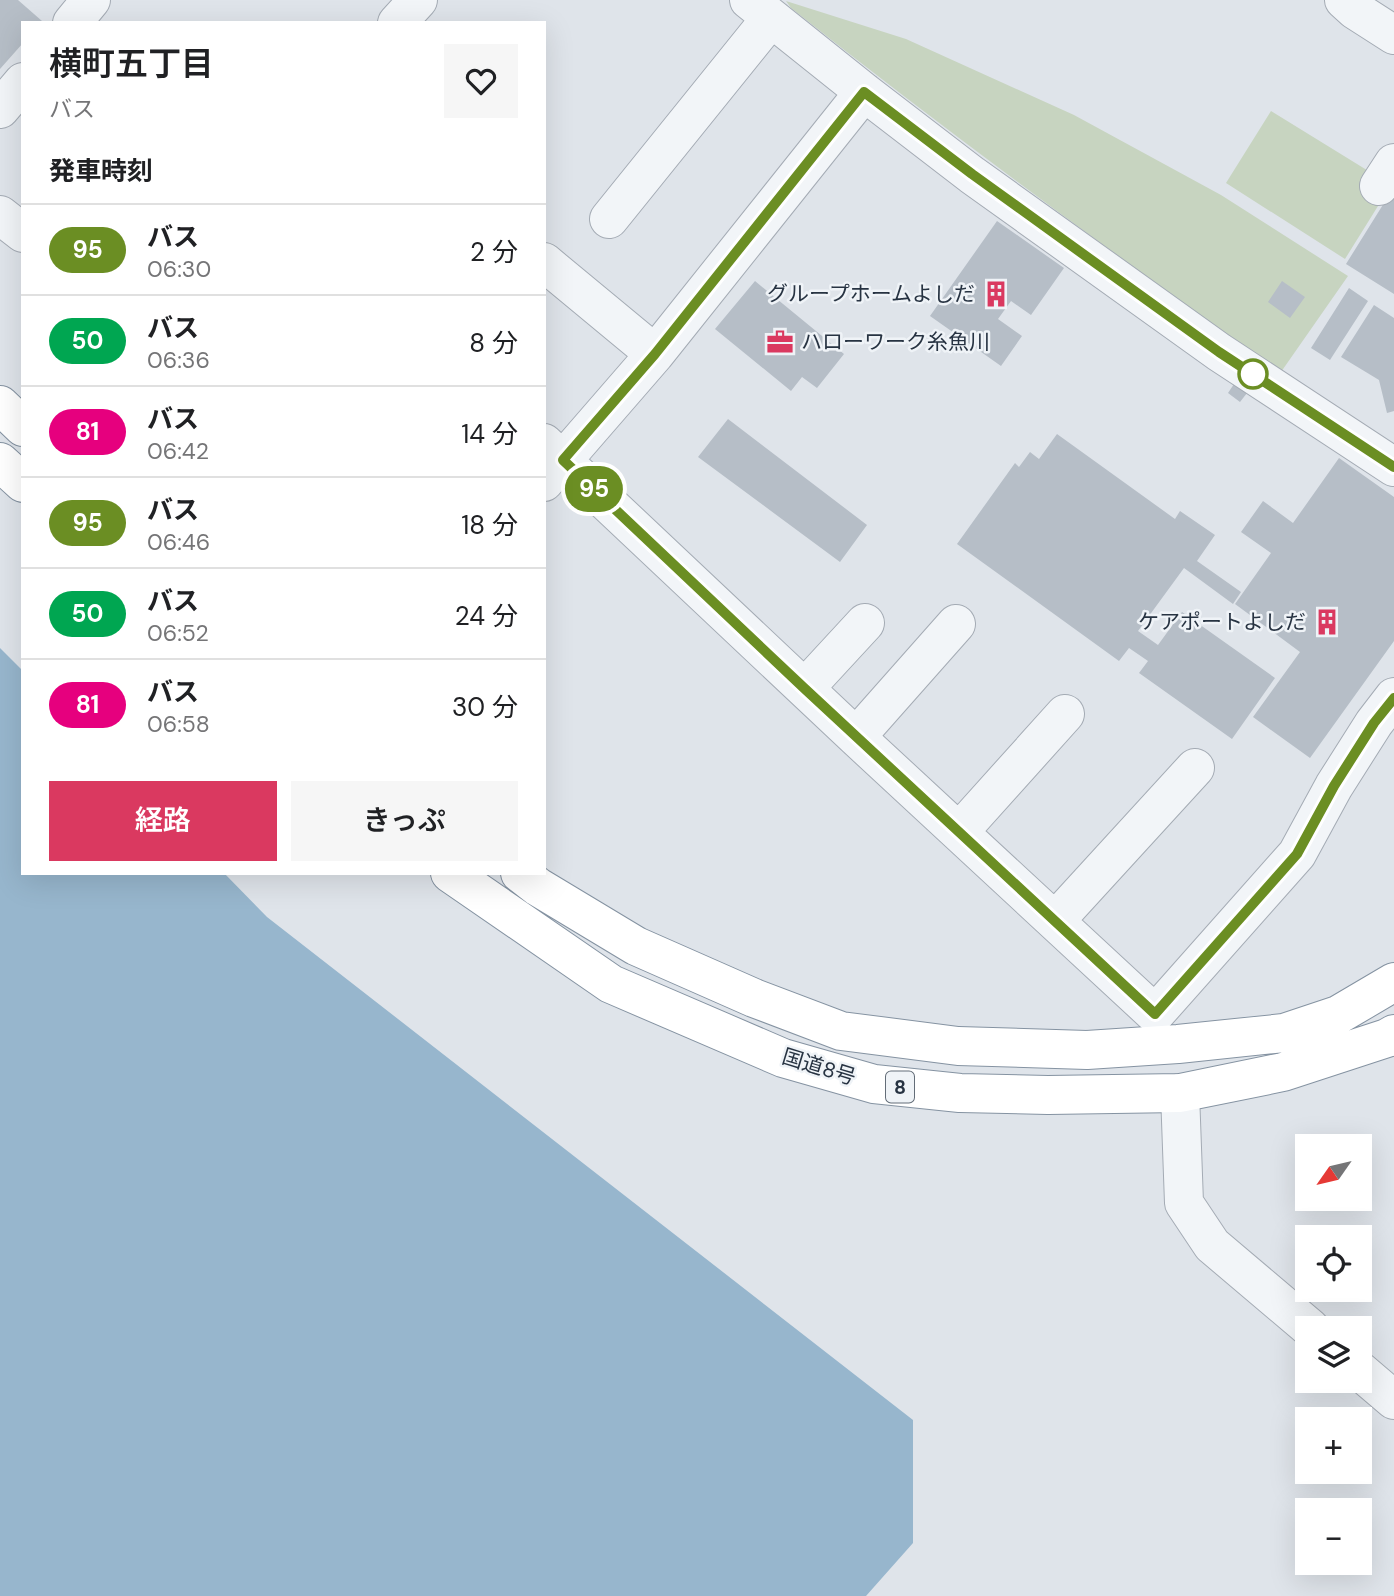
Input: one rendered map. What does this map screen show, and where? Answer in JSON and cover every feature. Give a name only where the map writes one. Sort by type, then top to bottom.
[{"type":"highway","points":[[0,405],[21,425]]},
{"type":"highway","points":[[0,462],[21,482]]},
{"type":"highway","name":"国道8号","points":[[453,875],[611,984],[783,1058],[874,1084],[960,1093],[1180,1093],[1283,1072],[1394,1034]]},
{"type":"highway","name":"国道8号","points":[[523,875],[636,946],[754,998],[841,1031],[958,1046],[1087,1050],[1284,1033],[1338,1015],[1394,982]]},
{"type":"street","points":[[74,21],[91,0]]},
{"type":"street","points":[[399,21],[418,0]]},
{"type":"street","points":[[1353,3],[1394,35]]},
{"type":"street","points":[[609,219],[758,5],[864,92],[972,174],[1219,352],[1394,467]]},
{"type":"street","points":[[0,109],[21,84]]},
{"type":"street","points":[[864,92],[655,354],[550,462],[804,688],[1155,1014],[1297,854],[1334,786],[1374,723],[1394,698]]},
{"type":"street","points":[[0,215],[21,231]]},
{"type":"street","points":[[546,264],[655,354]]},
{"type":"street","points":[[804,688],[865,623]]},
{"type":"street","points":[[856,737],[957,624]]},
{"type":"street","points":[[958,832],[1065,714]]},
{"type":"street","points":[[1055,921],[1195,768]]},
{"type":"street","points":[[1180,1093],[1184,1203],[1212,1245],[1296,1316]]},
{"type":"street","points":[[1372,1381],[1394,1400]]},
{"type":"green space","points":[[786,1],[906,39],[1074,115],[1221,195],[1348,276],[1281,372],[972,148],[791,8]]},
{"type":"green space","points":[[1271,111],[1370,172],[1383,198],[1345,259],[1226,183]]},
{"type":"water","points":[[0,648],[21,669],[21,875],[226,875],[267,917],[913,1420],[913,1543],[866,1596],[0,1596]]},
{"type":"building","points":[[0,0],[18,0],[42,21],[21,21],[21,45],[0,69]]},
{"type":"building","points":[[1394,187],[1394,294],[1346,264]]},
{"type":"building","name":"グループホームよしだ","points":[[997,221],[1064,268],[1031,315],[1011,301],[998,319],[1022,336],[1001,366],[930,316]]},
{"type":"building","name":"ハローワーク糸魚川","points":[[755,281],[844,354],[817,388],[802,377],[791,391],[715,329]]},
{"type":"building","points":[[1282,281],[1305,297],[1290,318],[1268,302]]},
{"type":"building","points":[[1349,288],[1368,301],[1330,360],[1311,348]]},
{"type":"building","points":[[1374,305],[1394,318],[1394,411],[1387,413],[1379,380],[1341,357]]},
{"type":"building","points":[[1234,384],[1247,393],[1240,402],[1228,393]]},
{"type":"building","points":[[728,419],[867,525],[840,562],[698,457]]},
{"type":"building","points":[[1057,434],[1175,519],[1180,511],[1215,535],[1197,561],[1241,592],[1233,604],[1184,568],[1138,631],[1158,645],[1182,612],[1275,678],[1232,739],[1139,673],[1148,661],[1129,648],[1119,661],[957,544],[1015,463],[1019,467],[1030,452],[1039,459]]},
{"type":"building","name":"ケアポートよしだ","points":[[1339,458],[1394,497],[1394,641],[1310,758],[1253,717],[1300,652],[1235,604],[1271,553],[1241,532],[1263,501],[1293,523]]},
{"type":"bus line","name":"95","points":[[1394,467],[1219,352],[972,174],[864,92],[655,354],[563,460],[1155,1014],[1297,854],[1334,786],[1374,723],[1394,698]]},
{"type":"place","name":"グループホームよしだ","points":[[996,294]]},
{"type":"place","name":"ハローワーク糸魚川","points":[[780,342]]},
{"type":"place","name":"ケアポートよしだ","points":[[1327,622]]}]
